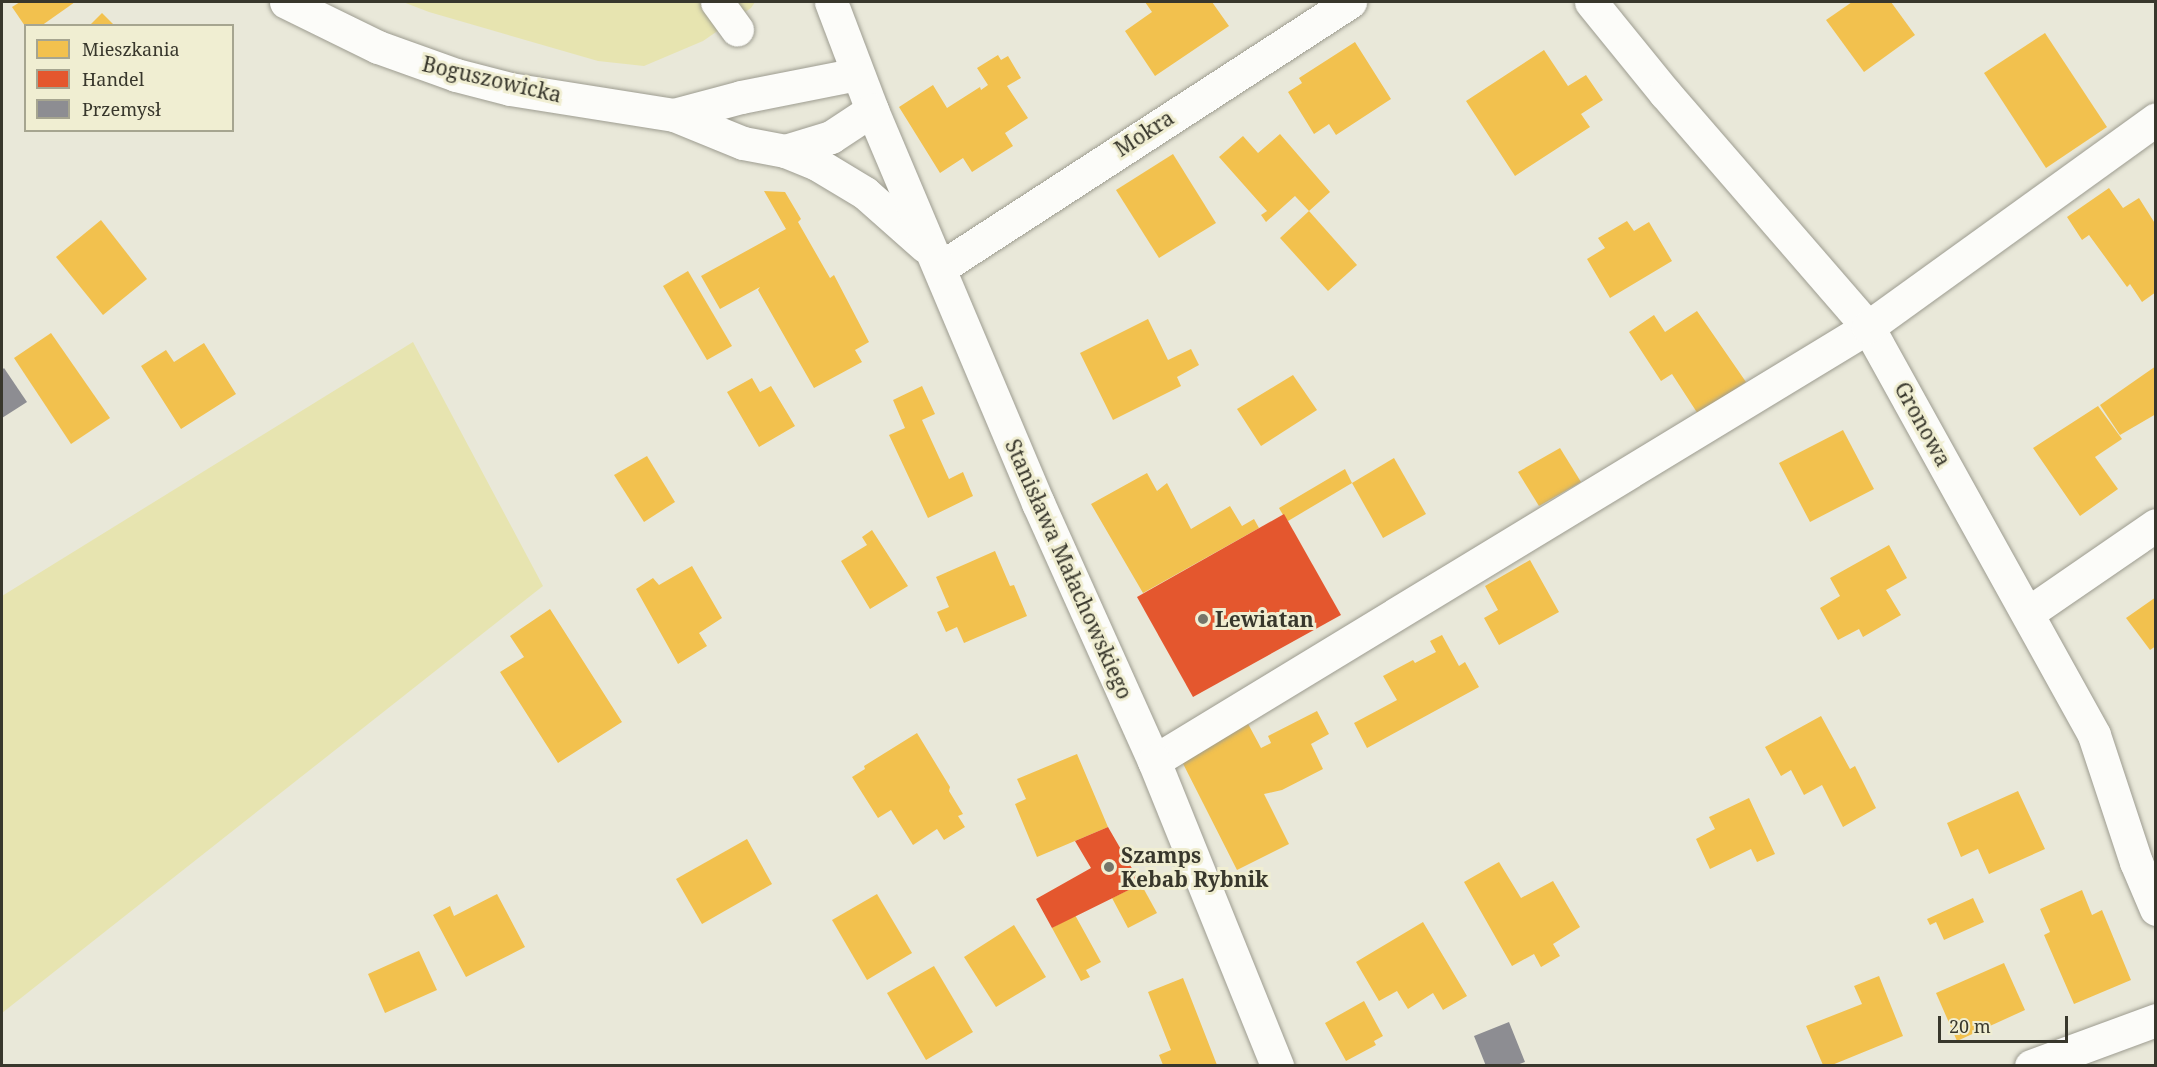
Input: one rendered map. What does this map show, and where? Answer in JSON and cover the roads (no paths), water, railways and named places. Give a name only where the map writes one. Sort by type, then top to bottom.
[{"type":"street","name":"Boguszowicka","points":[[286,2],[378,47],[456,75],[510,88],[674,115],[743,143],[785,152],[842,177],[865,193],[936,261]]},
{"type":"street","points":[[717,2],[737,30]]},
{"type":"street","name":"Stanisława Małachowskiego","points":[[831,2],[857,74],[1038,503],[1154,761],[1276,1065]]},
{"type":"street","name":"Mokra","points":[[936,261],[1350,2]]},
{"type":"street","name":"Gronowa","points":[[1591,2],[1665,93],[1868,327],[2094,735],[2146,857],[2156,909]]},
{"type":"street","name":"Boguszowicka","points":[[674,115],[741,97],[857,74]]},
{"type":"street","points":[[785,152],[831,137],[872,110]]},
{"type":"street","points":[[1154,761],[1868,327],[2156,119]]},
{"type":"street","points":[[2028,614],[2156,525]]},
{"type":"street","points":[[2031,1065],[2156,1020]]},
{"type":"place","name":"Lewiatan","points":[[1203,619]]},
{"type":"place","name":"Szamps Kebab Rybnik","points":[[1109,867]]}]
